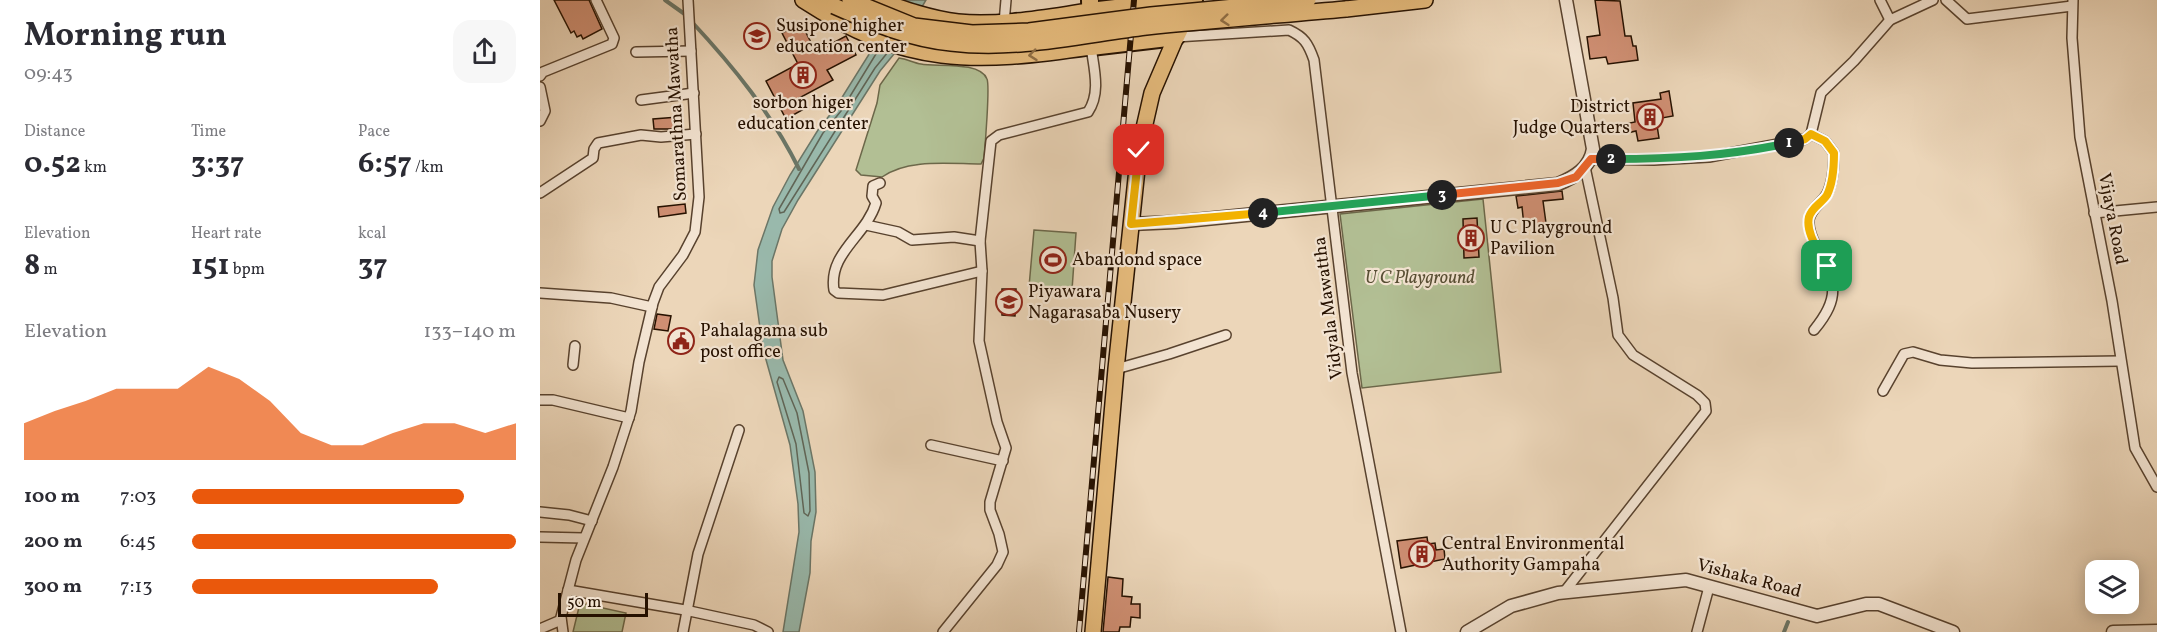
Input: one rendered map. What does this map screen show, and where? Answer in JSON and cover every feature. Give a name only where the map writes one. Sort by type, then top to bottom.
[{"type":"highway","points":[[1183,0],[1090,5],[1091,47],[1176,37],[1194,0]]},
{"type":"main road","points":[[803,0],[870,36],[906,49],[974,59],[1091,47]]},
{"type":"main road","points":[[850,0],[914,26],[972,33],[1029,31],[1151,15],[1308,0]]},
{"type":"main road","points":[[829,3],[874,23],[912,35],[974,45],[1031,42],[1147,27],[1346,9],[1384,2],[1425,0]]},
{"type":"main road","points":[[885,3],[925,15],[957,21],[1004,23],[1090,5]]},
{"type":"main road","points":[[1093,632],[1116,369],[1144,119],[1160,71],[1176,37]]},
{"type":"street","points":[[540,76],[543,72],[612,44],[614,38],[596,0]]},
{"type":"street","name":"Somarathna Mawatha","points":[[563,632],[561,620],[583,538],[592,520],[629,418],[652,307],[659,287],[683,255],[695,232],[699,203],[688,0]]},
{"type":"street","points":[[1004,23],[1006,0]]},
{"type":"street","points":[[1131,224],[1175,222],[1558,183],[1576,177],[1588,163],[1593,149],[1566,0]]},
{"type":"street","points":[[1880,0],[1890,20]]},
{"type":"street","points":[[1588,163],[1709,157],[1805,139],[1811,134],[1821,93],[1854,61],[1890,20],[1933,0]]},
{"type":"street","name":"Vijaya Road","points":[[1946,0],[1966,19],[2016,14],[2072,3],[2080,137],[2112,301],[2135,448],[2157,487]]},
{"type":"street","name":"Vidyala Mawattha","points":[[1176,37],[1289,30],[1302,36],[1308,43],[1314,60],[1352,373],[1401,632]]},
{"type":"street","points":[[943,632],[1001,560],[1003,552],[990,510],[1006,448],[997,422],[979,341],[982,271],[980,241],[991,141],[999,135],[1088,112],[1093,104],[1096,81],[1091,47]]},
{"type":"street","points":[[636,52],[691,51]]},
{"type":"street","points":[[540,87],[544,111],[540,121]]},
{"type":"street","points":[[640,100],[694,93]]},
{"type":"street","points":[[540,193],[594,158],[594,149],[598,143],[641,135],[661,137],[696,134]]},
{"type":"street","points":[[1811,134],[1825,141],[1834,153],[1834,168],[1827,195],[1814,209],[1809,219],[1811,236],[1833,281],[1833,295],[1823,318],[1814,330]]},
{"type":"street","points":[[1565,591],[1706,411],[1705,403],[1697,395],[1633,355],[1618,335],[1588,163]]},
{"type":"street","points":[[880,183],[873,186],[872,196],[876,203],[866,225],[836,264],[834,290],[838,293],[883,295],[982,271]]},
{"type":"street","points":[[2094,213],[2157,207]]},
{"type":"street","points":[[866,225],[898,232],[912,240],[954,237],[980,241]]},
{"type":"street","points":[[540,293],[611,298],[652,307]]},
{"type":"street","points":[[1116,369],[1226,335]]},
{"type":"street","points":[[573,365],[575,346]]},
{"type":"street","points":[[1882,391],[1904,354],[1913,352],[1940,360],[1972,363],[2120,361]]},
{"type":"street","points":[[540,400],[553,400],[629,418]]},
{"type":"street","points":[[683,632],[698,554],[739,429]]},
{"type":"street","points":[[931,445],[1003,460]]},
{"type":"street","points":[[540,512],[592,520]]},
{"type":"street","points":[[540,537],[583,538]]},
{"type":"street","name":"Vishaka Road","points":[[1468,632],[1511,606],[1565,591],[1686,580],[1817,616],[1866,603],[1879,604],[1953,632]]},
{"type":"street","points":[[1697,632],[1709,587]]},
{"type":"street","points":[[568,590],[686,610],[754,625],[768,632]]},
{"type":"street","points":[[540,628],[561,620]]},
{"type":"street","points":[[2113,632],[2157,631]]},
{"type":"green space","points":[[899,58],[921,64],[967,67],[983,73],[987,79],[988,93],[984,158],[981,164],[917,165],[892,171],[882,177],[861,175],[856,170],[877,103],[880,85]]},
{"type":"green space","name":"U C Playground","points":[[1483,199],[1501,372],[1362,388],[1340,214]]},
{"type":"green space","name":"Abandond space","points":[[1034,230],[1076,233],[1072,290],[1029,287]]},
{"type":"green space","points":[[580,603],[626,613],[622,632],[573,632]]},
{"type":"water","points":[[903,0],[926,0],[894,54],[880,71],[798,200],[782,229],[772,261],[783,360],[803,411],[815,472],[816,512],[811,541],[810,573],[799,632],[783,632],[799,532],[798,504],[790,445],[763,349],[754,285],[758,250],[773,207],[790,175]]},
{"type":"building","points":[[554,0],[589,0],[602,29],[583,39],[581,35],[577,37],[574,31],[571,33]]},
{"type":"building","points":[[1595,0],[1620,1],[1625,36],[1631,36],[1633,46],[1636,46],[1638,60],[1608,64],[1606,57],[1590,59],[1587,37],[1600,35]]},
{"type":"building","name":"sorbon higer education center","points":[[801,23],[816,52],[846,36],[856,55],[827,70],[833,80],[799,98],[804,109],[786,119],[766,81],[798,64],[782,33]]},
{"type":"building","name":"District Judge Quarters","points":[[1669,91],[1673,116],[1656,119],[1659,138],[1638,141],[1636,131],[1627,133],[1625,124],[1635,122],[1633,103],[1661,99],[1660,93]]},
{"type":"building","points":[[678,117],[679,129],[654,129],[653,119]]},
{"type":"building","points":[[1562,191],[1563,199],[1543,201],[1546,223],[1524,226],[1522,207],[1518,208],[1516,196]]},
{"type":"building","points":[[685,204],[686,213],[659,217],[658,207]]},
{"type":"building","name":"U C Playground Pavilion","points":[[1477,218],[1479,257],[1464,258],[1463,219]]},
{"type":"building","name":"Piyawara Nagarasaba Nusery","points":[[1002,289],[1016,289],[1015,316],[1002,315]]},
{"type":"building","points":[[657,314],[671,316],[668,331],[654,329]]},
{"type":"building","name":"Central Environmental Authority Gampaha","points":[[1427,537],[1428,544],[1435,543],[1436,550],[1444,549],[1445,559],[1401,568],[1397,541]]},
{"type":"building","points":[[1108,577],[1123,579],[1122,596],[1132,597],[1131,604],[1140,604],[1140,618],[1131,617],[1130,627],[1120,627],[1119,632],[1103,632]]},
{"type":"waterway","points":[[665,0],[686,15]]},
{"type":"waterway","points":[[691,21],[751,91],[777,129],[799,169]]},
{"type":"waterway","points":[[1784,632],[1788,622]]},
{"type":"railway","points":[[1079,632],[1134,0]]},
{"type":"place","name":"Susipone higher education center","points":[[757,36]]},
{"type":"place","name":"sorbon higer education center","points":[[803,75]]},
{"type":"place","name":"District Judge Quarters","points":[[1650,117]]},
{"type":"place","name":"U C Playground Pavilion","points":[[1471,238]]},
{"type":"place","name":"Abandond space","points":[[1053,260]]},
{"type":"place","name":"Piyawara Nagarasaba Nusery","points":[[1009,302]]},
{"type":"place","name":"Pahalagama sub post office","points":[[681,341]]},
{"type":"place","name":"Central Environmental Authority Gampaha","points":[[1422,554]]},
{"type":"route","points":[[1139,150],[1131,224],[1175,222],[1558,183],[1576,177],[1591,159],[1654,160],[1709,157],[1775,146],[1805,139],[1811,134],[1825,141],[1834,153],[1834,168],[1827,195],[1814,209],[1809,219],[1811,236],[1827,266]]}]
